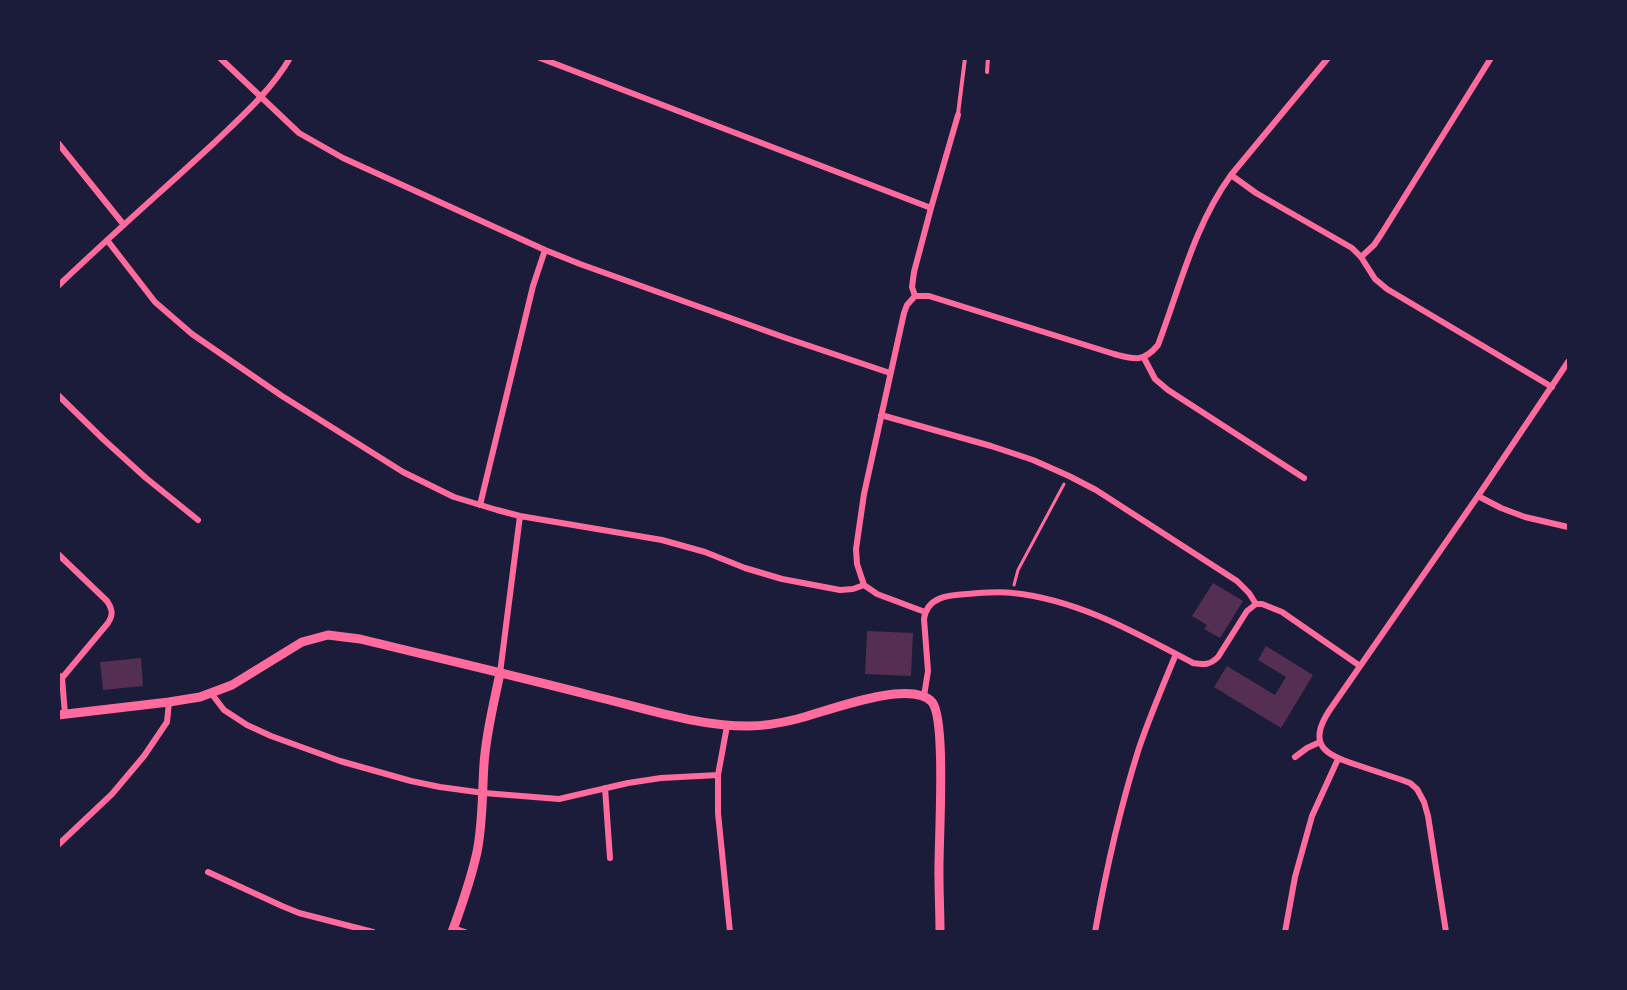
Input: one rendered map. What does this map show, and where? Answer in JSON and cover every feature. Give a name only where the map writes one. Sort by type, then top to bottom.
[{"type":"street","points":[[220,58],[299,133],[334,153],[545,250],[646,289],[890,372]]},
{"type":"street","points":[[58,286],[261,98],[280,75],[290,58]]},
{"type":"street","points":[[540,58],[931,208]]},
{"type":"street","points":[[925,612],[877,594],[864,585],[857,564],[856,549],[864,494],[907,305],[915,296],[923,295],[1119,356],[1144,358],[1158,345],[1186,263],[1219,191],[1328,58]]},
{"type":"street","points":[[1361,257],[1374,245],[1382,233],[1491,58]]},
{"type":"street","points":[[915,296],[912,287],[914,272],[958,115]]},
{"type":"street","points":[[58,143],[124,225]]},
{"type":"street","points":[[1231,175],[1256,193],[1352,248],[1361,257],[1375,279],[1387,289],[1552,387]]},
{"type":"street","points":[[107,240],[155,302],[192,334],[282,396],[403,472],[446,493],[520,516],[662,540],[705,552],[745,568],[782,579],[840,590],[864,585]]},
{"type":"street","points":[[480,505],[533,286],[545,250]]},
{"type":"street","points":[[1144,358],[1155,379],[1168,390],[1304,478]]},
{"type":"street","points":[[1446,932],[1428,816],[1421,795],[1410,783],[1328,754],[1318,735],[1323,721],[1360,666],[1569,362]]},
{"type":"street","points":[[58,395],[146,478],[198,520]]},
{"type":"street","points":[[881,415],[991,446],[1033,460],[1069,476],[1096,490],[1237,581],[1250,593],[1256,604]]},
{"type":"street","points":[[1478,496],[1525,518],[1569,527]]},
{"type":"street","points":[[465,932],[453,930],[477,851],[483,817],[486,747],[500,673],[520,516]]},
{"type":"street","points":[[58,554],[107,601],[112,616],[61,677],[62,714],[169,702],[211,693],[232,685],[302,642],[328,635],[360,639],[672,716],[727,726],[773,724],[886,694],[911,693],[924,696],[935,707],[939,725],[940,932]]},
{"type":"street","points":[[924,696],[928,670],[925,612],[936,599],[945,596],[994,592],[1034,596],[1082,610],[1117,623],[1193,663],[1200,664],[1208,664],[1218,657],[1247,611],[1256,604],[1268,605],[1282,612],[1360,666]]},
{"type":"street","points":[[1095,932],[1114,835],[1138,750],[1176,654]]},
{"type":"street","points":[[211,693],[224,710],[247,725],[308,750],[411,781],[484,793],[559,799],[661,778],[718,774]]},
{"type":"street","points":[[58,845],[112,794],[144,756],[167,722],[169,702]]},
{"type":"street","points":[[727,726],[718,774],[718,813],[730,932]]},
{"type":"street","points":[[1295,757],[1320,742]]},
{"type":"street","points":[[1285,932],[1295,877],[1312,816],[1338,759]]},
{"type":"street","points":[[606,788],[610,858]]},
{"type":"street","points":[[208,872],[299,913],[373,932]]},
{"type":"lane","points":[[958,115],[964,58]]},
{"type":"lane","points":[[987,72],[988,58]]},
{"type":"path","points":[[1012,593],[1018,570],[1069,476]]},
{"type":"building","points":[[1213,583],[1243,601],[1220,638],[1204,629],[1207,625],[1192,616]]},
{"type":"building","points":[[867,631],[913,633],[911,676],[865,674]]},
{"type":"building","points":[[1266,646],[1313,675],[1281,728],[1214,687],[1227,666],[1275,695],[1286,677],[1258,660]]},
{"type":"building","points":[[141,658],[143,686],[103,690],[100,662]]}]
